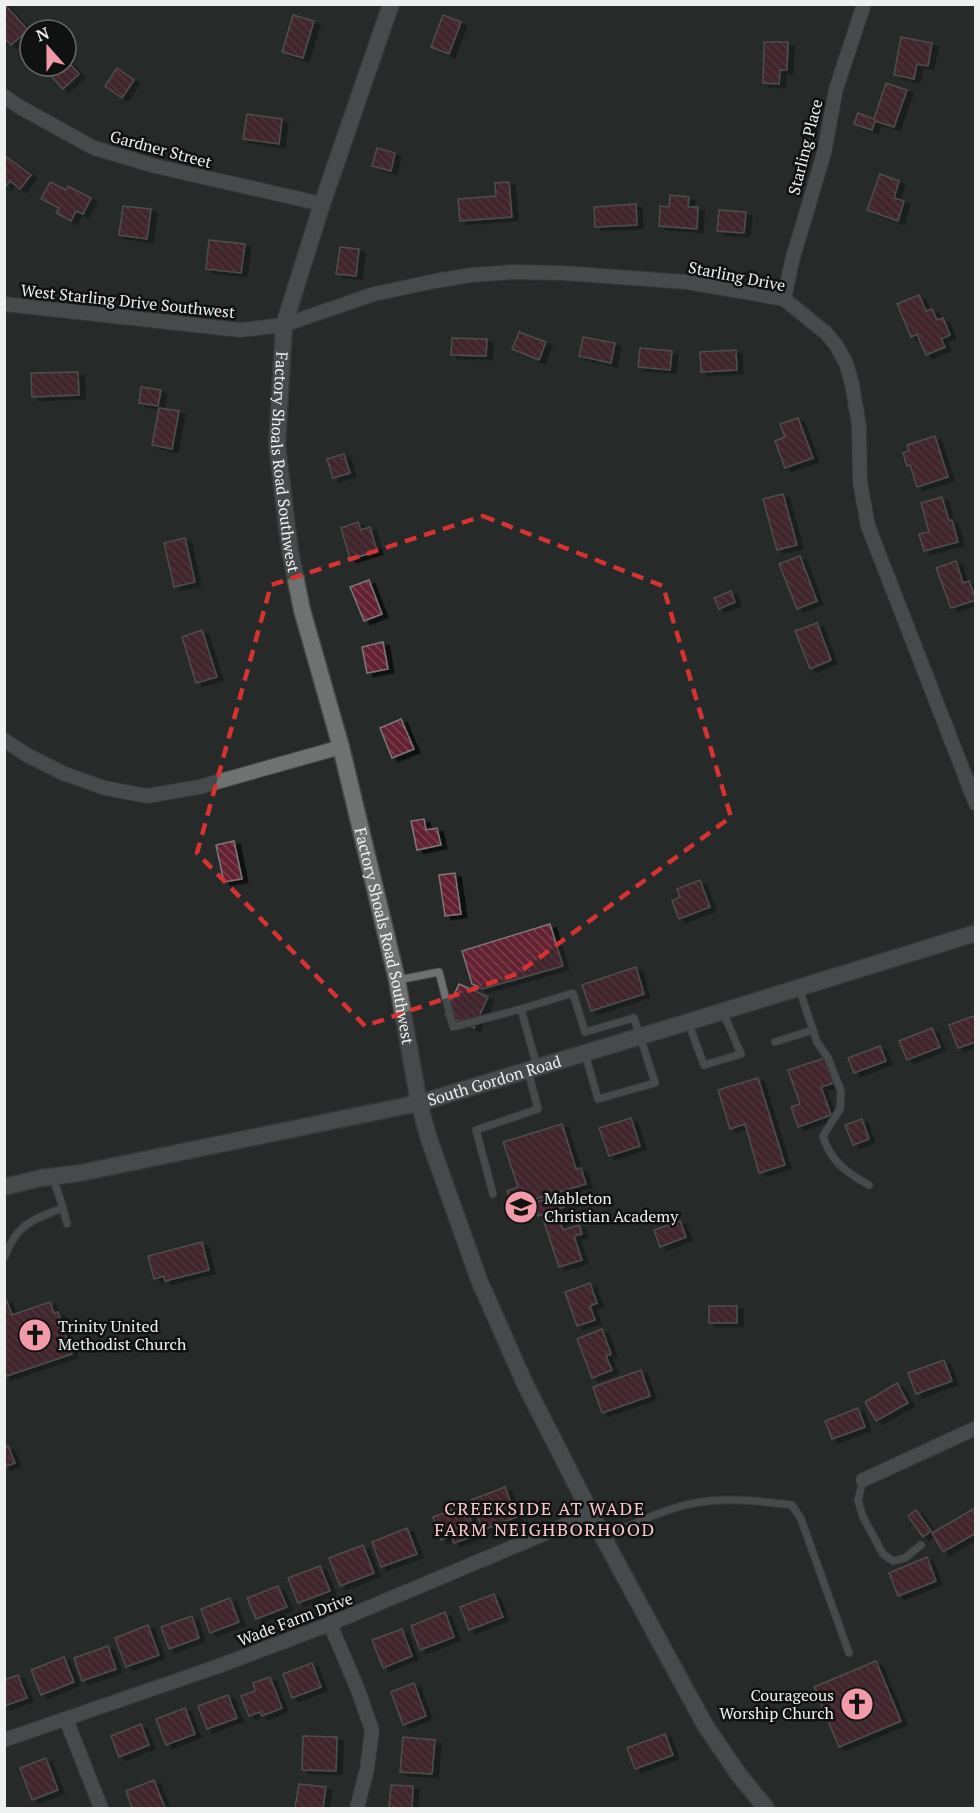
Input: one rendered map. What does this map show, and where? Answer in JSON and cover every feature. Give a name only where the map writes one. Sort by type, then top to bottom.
[{"type":"street","name":"Factory Shoals Road Southwest","points":[[391,4],[322,204],[284,325],[278,445],[290,551],[302,610],[341,747],[397,980],[419,1103],[429,1139],[479,1280],[525,1384],[603,1537],[705,1725],[739,1775],[766,1809]]},
{"type":"street","name":"Starling Place","points":[[784,298],[792,261],[824,153],[836,89],[864,4]]},
{"type":"street","name":"Gardner Street","points":[[4,96],[94,148],[166,169],[322,204]]},
{"type":"street","name":"Starling Drive","points":[[284,325],[374,294],[471,274],[553,273],[635,278],[687,282],[784,298],[826,333],[846,363],[859,426],[860,482],[867,526],[975,804]]},
{"type":"street","name":"West Starling Drive Southwest","points":[[4,304],[240,330],[284,325]]},
{"type":"street","points":[[4,740],[27,755],[65,774],[105,788],[147,796],[199,787],[341,747]]},
{"type":"street","name":"South Gordon Road","points":[[4,1187],[419,1103],[975,933]]},
{"type":"street","points":[[4,1198],[47,1178]]},
{"type":"street","points":[[863,1480],[975,1428]]},
{"type":"street","name":"Wade Farm Drive","points":[[4,1740],[330,1624],[591,1514]]},
{"type":"street","points":[[330,1624],[372,1730],[367,1769],[357,1809]]},
{"type":"street","points":[[66,1719],[101,1809]]},
{"type":"lane","points":[[397,980],[439,972],[453,1026],[573,993],[585,1032],[634,1018],[655,1083],[598,1099],[585,1054]]},
{"type":"lane","points":[[799,988],[813,1030],[828,1058],[841,1091],[840,1109],[824,1136],[827,1149],[847,1173],[869,1185]]},
{"type":"lane","points":[[493,1194],[476,1130],[538,1109],[521,1009]]},
{"type":"lane","points":[[688,1022],[704,1065],[741,1054],[722,1012]]},
{"type":"lane","points":[[775,1042],[813,1030]]},
{"type":"lane","points":[[47,1178],[63,1208],[67,1224]]},
{"type":"lane","points":[[4,1258],[10,1242],[28,1222],[63,1208]]},
{"type":"lane","points":[[863,1480],[858,1500],[883,1554],[893,1562],[905,1558],[921,1545]]},
{"type":"lane","points":[[603,1537],[659,1514],[695,1503],[755,1501],[792,1505],[801,1519],[849,1653]]},
{"type":"highlighted area","points":[[483,516],[663,586],[731,817],[517,974],[365,1026],[197,853],[271,585]]},
{"type":"building","points":[[4,4],[18,19],[18,39],[11,45],[4,37]]},
{"type":"building","points":[[293,15],[314,21],[303,58],[282,52]]},
{"type":"building","points":[[443,15],[461,22],[449,54],[431,47]]},
{"type":"building","points":[[901,37],[932,43],[928,66],[917,64],[914,79],[894,75]]},
{"type":"building","points":[[764,42],[788,42],[787,70],[780,70],[779,84],[763,83]]},
{"type":"building","points":[[117,68],[134,80],[122,98],[105,86]]},
{"type":"building","points":[[53,78],[75,78],[63,89]]},
{"type":"building","points":[[886,83],[907,90],[894,127],[875,121],[872,130],[854,124],[858,113],[874,119]]},
{"type":"building","points":[[247,114],[282,119],[279,144],[243,139]]},
{"type":"building","points":[[377,148],[395,153],[391,171],[372,166]]},
{"type":"building","points":[[4,155],[31,175],[20,189],[10,181],[4,188]]},
{"type":"building","points":[[880,174],[899,181],[894,198],[904,201],[898,221],[867,210]]},
{"type":"building","points":[[50,182],[66,190],[68,186],[91,198],[83,214],[76,211],[71,221],[56,213],[59,208],[41,199]]},
{"type":"building","points":[[509,182],[512,217],[460,221],[458,199],[496,196],[495,183]]},
{"type":"building","points":[[670,195],[689,197],[688,207],[698,207],[697,229],[659,226],[660,206],[669,207]]},
{"type":"building","points":[[636,204],[637,225],[595,227],[594,207]]},
{"type":"building","points":[[123,206],[151,209],[147,239],[119,235]]},
{"type":"building","points":[[719,210],[746,212],[744,233],[717,231]]},
{"type":"building","points":[[209,240],[245,244],[241,273],[206,269]]},
{"type":"building","points":[[340,247],[359,249],[356,276],[336,274]]},
{"type":"building","points":[[919,295],[926,311],[932,309],[937,320],[943,318],[950,335],[941,339],[945,347],[926,355],[917,334],[911,337],[897,304]]},
{"type":"building","points":[[519,332],[546,342],[539,360],[512,349]]},
{"type":"building","points":[[583,337],[615,343],[611,363],[579,356]]},
{"type":"building","points":[[452,338],[487,339],[486,356],[451,355]]},
{"type":"building","points":[[640,348],[672,351],[670,370],[638,367]]},
{"type":"building","points":[[736,350],[737,370],[701,372],[700,352]]},
{"type":"building","points":[[78,372],[79,395],[32,397],[31,373]]},
{"type":"building","points":[[141,387],[161,390],[158,406],[139,403]]},
{"type":"building","points":[[159,408],[179,411],[172,449],[152,445]]},
{"type":"building","points":[[798,418],[813,458],[785,468],[775,441],[785,437],[780,424]]},
{"type":"building","points":[[935,436],[948,477],[917,487],[910,465],[907,466],[903,453],[909,451],[907,445]]},
{"type":"building","points":[[344,454],[350,473],[333,478],[327,459]]},
{"type":"building","points":[[783,494],[797,545],[777,550],[763,499]]},
{"type":"building","points":[[942,497],[958,542],[924,551],[919,534],[929,532],[921,503]]},
{"type":"building","points":[[358,522],[361,530],[370,527],[377,551],[350,559],[341,528]]},
{"type":"building","points":[[185,538],[195,582],[174,587],[164,543]]},
{"type":"building","points":[[800,556],[817,601],[797,609],[779,564]]},
{"type":"building","points":[[956,561],[963,583],[969,581],[976,600],[951,608],[936,568]]},
{"type":"building","points":[[369,580],[382,614],[364,621],[350,587]]},
{"type":"building","points":[[731,591],[735,602],[719,609],[714,598]]},
{"type":"building","points":[[817,623],[831,660],[810,669],[795,631]]},
{"type":"building","points":[[202,630],[217,677],[196,683],[182,637]]},
{"type":"building","points":[[383,642],[388,669],[367,673],[362,647]]},
{"type":"building","points":[[401,719],[414,749],[392,758],[380,728]]},
{"type":"building","points":[[424,819],[426,830],[437,828],[441,845],[417,850],[411,821]]},
{"type":"building","points":[[234,841],[242,879],[224,882],[216,845]]},
{"type":"building","points":[[455,873],[461,914],[445,916],[439,875]]},
{"type":"building","points":[[700,880],[710,907],[679,919],[672,901],[680,897],[677,889]]},
{"type":"building","points":[[550,924],[563,966],[482,989],[472,984],[462,951]]},
{"type":"building","points":[[636,967],[644,994],[591,1011],[582,985]]},
{"type":"building","points":[[459,984],[488,997],[474,1028],[445,1015]]},
{"type":"building","points":[[976,1015],[976,1042],[958,1048],[949,1025]]},
{"type":"building","points":[[932,1028],[940,1047],[907,1060],[899,1041]]},
{"type":"building","points":[[880,1046],[886,1061],[854,1073],[848,1058]]},
{"type":"building","points":[[825,1058],[834,1083],[821,1087],[831,1115],[798,1127],[791,1107],[800,1104],[788,1070]]},
{"type":"building","points":[[758,1078],[785,1165],[759,1173],[745,1124],[730,1129],[718,1090]]},
{"type":"building","points":[[631,1118],[640,1146],[609,1156],[599,1128]]},
{"type":"building","points":[[862,1119],[869,1139],[853,1145],[845,1125]]},
{"type":"building","points":[[562,1124],[576,1169],[581,1168],[586,1184],[512,1206],[507,1191],[518,1187],[503,1142]]},
{"type":"building","points":[[559,1195],[564,1207],[538,1216],[534,1203]]},
{"type":"building","points":[[558,1215],[563,1230],[579,1225],[582,1234],[574,1236],[582,1260],[559,1267],[543,1219]]},
{"type":"building","points":[[680,1221],[686,1237],[660,1247],[654,1230]]},
{"type":"building","points":[[202,1242],[209,1270],[165,1281],[164,1276],[154,1279],[148,1256]]},
{"type":"building","points":[[590,1283],[597,1303],[590,1306],[595,1320],[577,1326],[565,1292]]},
{"type":"building","name":"Trinity United Methodist Church","points":[[6,1299],[12,1315],[50,1302],[54,1313],[58,1312],[72,1354],[4,1377],[4,1300]]},
{"type":"building","points":[[709,1306],[737,1306],[737,1323],[709,1323]]},
{"type":"building","points":[[602,1329],[611,1354],[606,1356],[612,1370],[592,1378],[577,1339]]},
{"type":"building","points":[[944,1360],[952,1381],[916,1394],[908,1373]]},
{"type":"building","points":[[641,1370],[650,1396],[602,1413],[593,1387]]},
{"type":"building","points":[[897,1383],[908,1403],[876,1421],[865,1402]]},
{"type":"building","points":[[858,1408],[865,1427],[832,1439],[825,1421]]},
{"type":"building","points":[[8,1446],[15,1463],[4,1467],[4,1447]]},
{"type":"building","points":[[505,1487],[516,1517],[483,1530],[471,1500]]},
{"type":"building","points":[[465,1505],[476,1535],[454,1543],[451,1536],[441,1540],[433,1517]]},
{"type":"building","points":[[975,1508],[976,1533],[943,1552],[932,1533]]},
{"type":"building","points":[[916,1510],[931,1531],[923,1537],[908,1516]]},
{"type":"building","points":[[407,1528],[417,1554],[381,1567],[372,1542]]},
{"type":"building","points":[[363,1545],[374,1573],[340,1586],[329,1558]]},
{"type":"building","points":[[927,1557],[936,1581],[898,1596],[889,1573]]},
{"type":"building","points":[[320,1566],[330,1591],[298,1603],[288,1578]]},
{"type":"building","points":[[278,1586],[287,1607],[256,1619],[247,1598]]},
{"type":"building","points":[[494,1594],[503,1617],[469,1630],[460,1607]]},
{"type":"building","points":[[230,1598],[239,1622],[210,1633],[201,1609]]},
{"type":"building","points":[[445,1612],[454,1637],[420,1650],[411,1626]]},
{"type":"building","points":[[192,1616],[199,1638],[169,1649],[161,1627]]},
{"type":"building","points":[[148,1625],[159,1655],[126,1667],[115,1638]]},
{"type":"building","points":[[402,1629],[412,1656],[383,1668],[372,1640]]},
{"type":"building","points":[[108,1646],[116,1669],[82,1681],[74,1658]]},
{"type":"building","points":[[64,1657],[74,1682],[41,1695],[31,1670]]},
{"type":"building","name":"Courageous Worship Church","points":[[876,1661],[901,1721],[839,1747],[814,1687]]},
{"type":"building","points":[[312,1663],[321,1687],[292,1698],[283,1674]]},
{"type":"building","points":[[18,1675],[27,1698],[4,1706],[4,1680]]},
{"type":"building","points":[[270,1677],[282,1708],[262,1716],[260,1712],[249,1716],[241,1696],[255,1691],[253,1683]]},
{"type":"building","points":[[414,1683],[426,1716],[403,1725],[391,1692]]},
{"type":"building","points":[[228,1695],[237,1718],[207,1729],[198,1706]]},
{"type":"building","points":[[185,1708],[195,1734],[166,1745],[156,1719]]},
{"type":"building","points":[[141,1724],[149,1745],[119,1757],[111,1736]]},
{"type":"building","points":[[665,1734],[673,1755],[635,1769],[627,1748]]},
{"type":"building","points":[[303,1736],[337,1737],[336,1771],[302,1770]]},
{"type":"building","points":[[403,1737],[435,1740],[432,1774],[400,1772]]},
{"type":"building","points":[[46,1758],[58,1790],[32,1800],[20,1768]]},
{"type":"building","points":[[154,1780],[165,1808],[132,1808],[126,1791]]},
{"type":"building","points":[[299,1784],[326,1787],[323,1808],[295,1808]]},
{"type":"building","points":[[391,1785],[413,1786],[412,1808],[389,1808]]},
{"type":"place","name":"Mableton Christian Academy","points":[[521,1207]]},
{"type":"place","name":"Trinity United Methodist Church","points":[[35,1335]]},
{"type":"place","name":"Courageous Worship Church","points":[[857,1704]]},
{"type":"district","name":"CREEKSIDE AT WADE FARM NEIGHBORHOOD","points":[[545,1519]]}]
